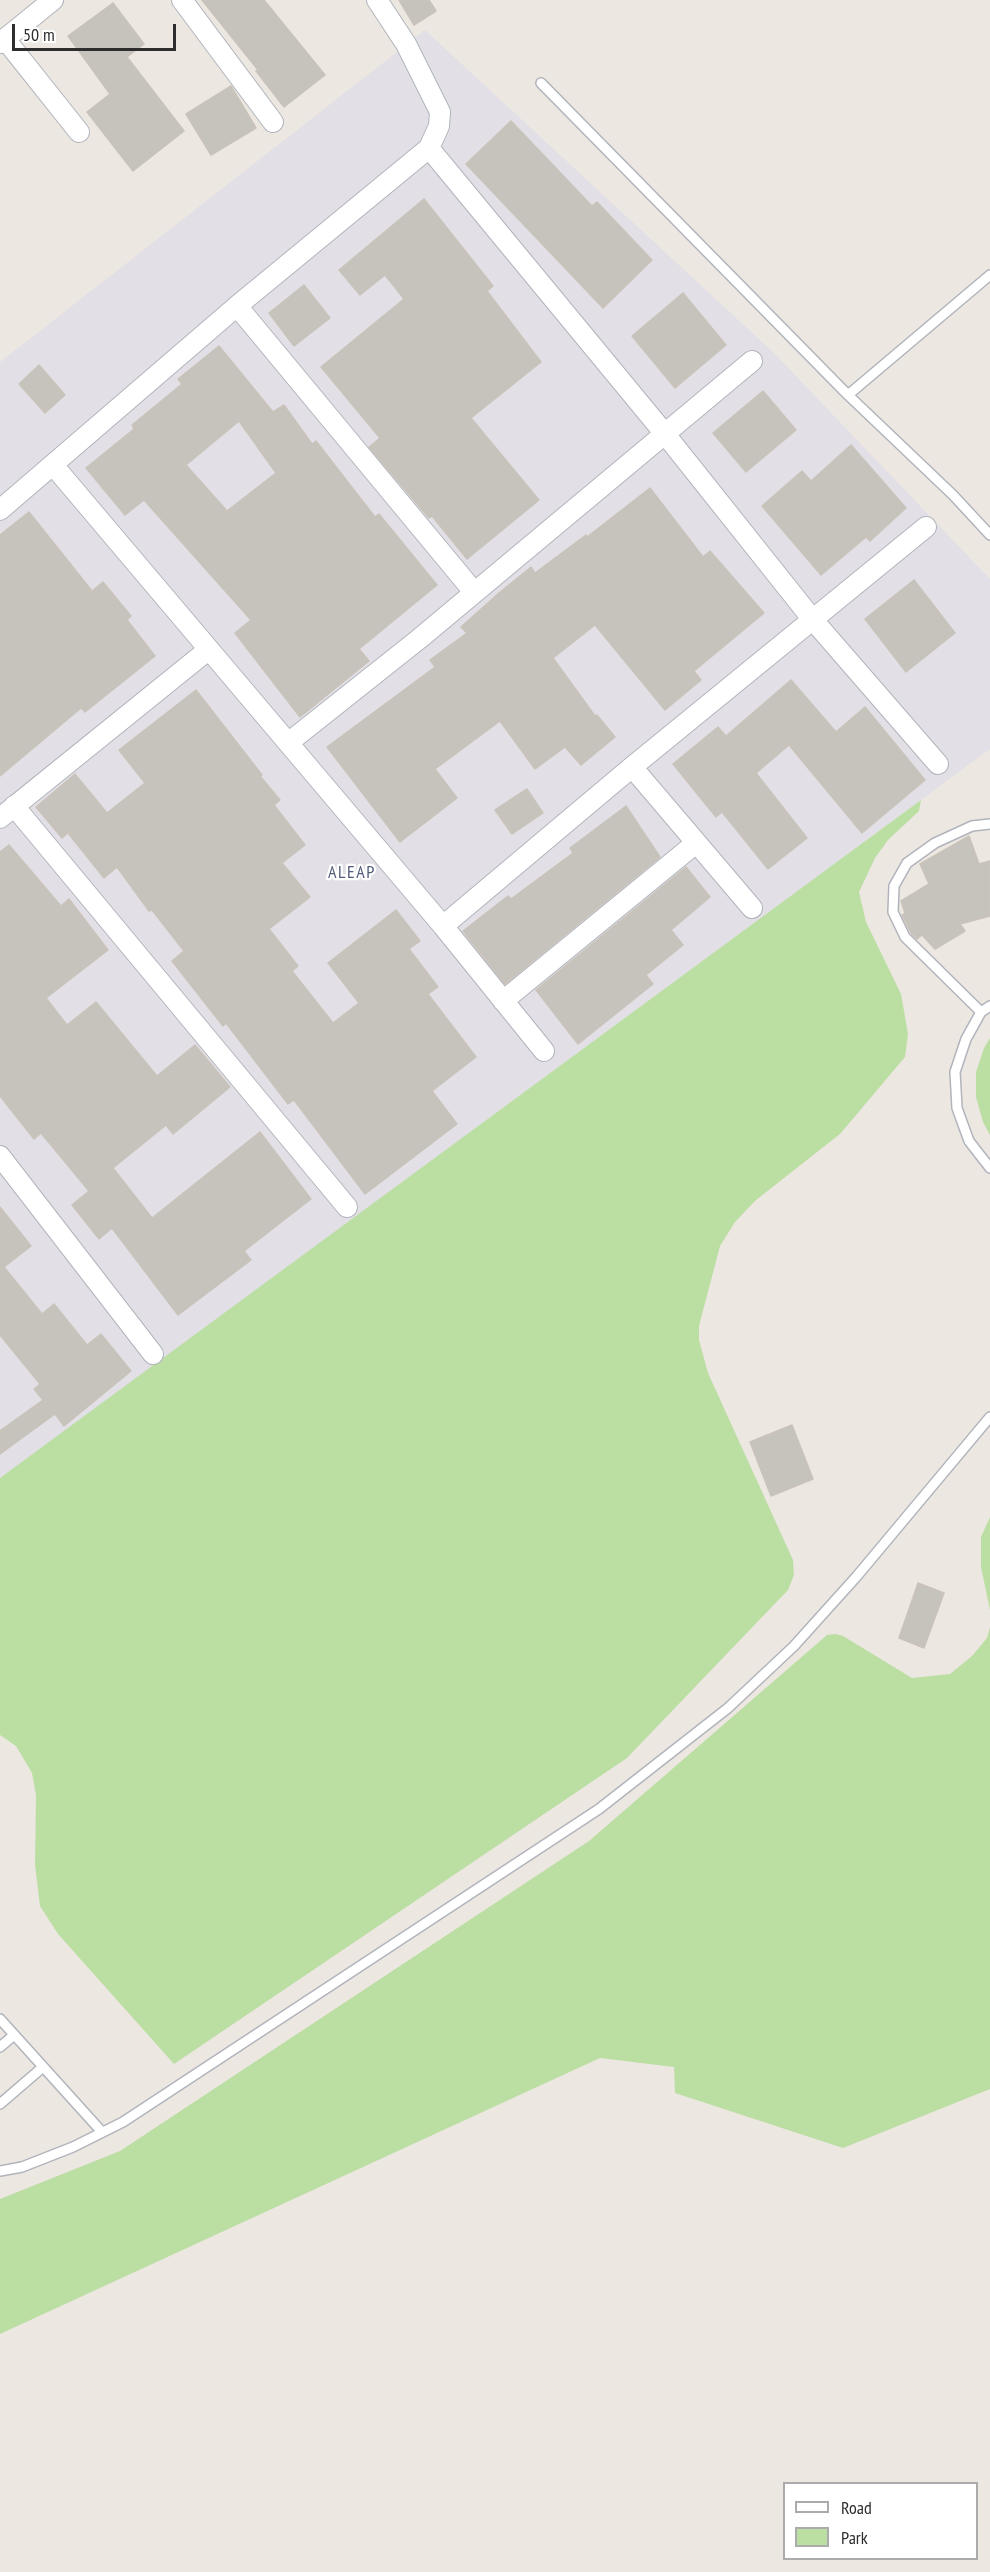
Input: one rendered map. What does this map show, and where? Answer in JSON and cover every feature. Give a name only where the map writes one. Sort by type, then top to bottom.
[{"type":"street","points":[[53,0],[3,41],[79,132]]},
{"type":"street","points":[[182,0],[273,122]]},
{"type":"street","points":[[0,510],[237,306],[429,148],[439,126],[440,112],[406,44],[377,0]]},
{"type":"street","points":[[429,148],[665,434],[813,620],[938,764]]},
{"type":"street","points":[[237,306],[474,591]]},
{"type":"street","points":[[288,742],[419,639],[752,361]]},
{"type":"street","points":[[53,465],[443,926],[544,1051]]},
{"type":"street","points":[[443,926],[632,767],[926,527]]},
{"type":"street","points":[[208,650],[7,812],[347,1207]]},
{"type":"street","points":[[632,767],[752,908]]},
{"type":"street","points":[[503,1001],[696,843]]},
{"type":"street","points":[[0,1156],[153,1354]]},
{"type":"lane","points":[[541,83],[848,395],[953,495],[990,535]]},
{"type":"lane","points":[[848,395],[990,275]]},
{"type":"lane","points":[[981,1012],[904,937],[894,912],[894,886],[907,863],[935,843],[972,826],[990,824]]},
{"type":"lane","points":[[990,1006],[981,1012],[966,1039],[955,1072],[957,1108],[969,1141],[990,1168]]},
{"type":"lane","points":[[0,2171],[22,2167],[123,2122],[580,1822],[685,1743],[728,1708],[794,1646],[857,1576],[990,1417]]},
{"type":"lane","points":[[0,2019],[102,2132]]},
{"type":"lane","points":[[0,2047],[14,2034]]},
{"type":"lane","points":[[0,2104],[43,2067]]},
{"type":"shaded area","points":[[425,30],[774,353],[990,579],[990,749],[0,1479],[0,362]]},
{"type":"green space","points":[[921,800],[919,811],[888,840],[875,858],[859,892],[866,922],[901,994],[908,1034],[905,1057],[840,1134],[756,1200],[735,1222],[720,1246],[699,1326],[699,1340],[708,1373],[793,1560],[794,1575],[788,1590],[627,1758],[174,2064],[58,1934],[40,1906],[35,1865],[36,1795],[32,1773],[16,1746],[0,1735],[0,1478]]},
{"type":"green space","points":[[990,1038],[990,1135],[983,1122],[976,1097],[976,1072]]},
{"type":"green space","points":[[990,1517],[990,1610],[981,1567],[981,1537]]},
{"type":"green space","points":[[990,1627],[990,2089],[843,2148],[675,2093],[674,2067],[600,2058],[0,2334],[0,2199],[120,2151],[589,1841],[827,1635],[843,1636],[912,1678],[950,1674],[972,1656],[987,1638]]},
{"type":"building","points":[[202,0],[264,0],[325,75],[284,107],[256,71],[258,70]]},
{"type":"building","points":[[399,0],[429,0],[436,11],[414,25]]},
{"type":"building","points":[[113,3],[144,44],[127,57],[184,131],[133,171],[87,112],[110,94],[68,36]]},
{"type":"building","points":[[231,86],[256,128],[211,155],[186,114]]},
{"type":"building","points":[[511,121],[592,206],[597,202],[652,260],[603,308],[466,164]]},
{"type":"building","points":[[424,199],[493,286],[487,291],[541,362],[471,418],[539,500],[467,559],[432,516],[429,518],[369,447],[380,438],[321,367],[404,299],[385,275],[360,295],[339,270]]},
{"type":"building","points":[[304,285],[330,318],[294,346],[269,313]]},
{"type":"building","points":[[683,293],[726,345],[675,388],[632,336]]},
{"type":"building","points":[[219,346],[273,412],[284,405],[312,444],[316,441],[375,517],[379,514],[437,585],[359,649],[369,661],[300,717],[235,633],[251,620],[144,500],[125,515],[86,468],[134,429],[132,425],[182,384],[178,379]],"holes":[[[239,421],[276,473],[227,511],[186,465]]]},
{"type":"building","points":[[39,365],[65,395],[45,413],[19,384]]},
{"type":"building","points":[[763,391],[796,430],[746,472],[713,433]]},
{"type":"building","points":[[851,445],[906,508],[870,541],[866,537],[821,575],[762,506],[802,471],[811,481]]},
{"type":"building","points":[[650,488],[703,557],[710,551],[764,613],[694,671],[701,680],[665,710],[595,625],[553,658],[595,716],[597,715],[615,737],[581,765],[565,747],[535,769],[500,721],[435,769],[457,798],[400,842],[327,747],[435,667],[430,660],[467,633],[461,627],[531,567],[535,573],[586,535],[587,537]]},
{"type":"building","points":[[29,512],[92,591],[103,582],[131,616],[127,620],[155,656],[85,712],[81,708],[0,776],[0,535]]},
{"type":"building","points":[[914,580],[955,633],[906,672],[865,619]]},
{"type":"building","points":[[791,680],[836,732],[865,707],[925,780],[862,833],[789,745],[756,773],[807,838],[768,869],[722,812],[716,817],[673,764],[718,727],[726,736]]},
{"type":"building","points":[[196,690],[280,800],[274,805],[305,845],[282,863],[310,897],[269,929],[298,966],[292,971],[333,1023],[359,1003],[328,963],[396,910],[420,941],[409,949],[438,987],[428,994],[476,1057],[432,1091],[457,1124],[365,1194],[294,1100],[288,1104],[226,1023],[223,1026],[172,961],[184,951],[152,910],[149,911],[117,867],[104,878],[68,833],[62,838],[36,807],[75,774],[107,813],[145,783],[119,750]]},
{"type":"building","points":[[527,789],[543,813],[512,834],[495,810]]},
{"type":"building","points":[[626,806],[660,857],[505,984],[463,931],[508,896],[511,899],[573,853],[570,848]]},
{"type":"building","points":[[969,836],[979,864],[990,861],[990,916],[960,924],[965,931],[935,949],[922,935],[917,939],[911,933],[902,915],[905,913],[901,901],[929,884],[920,864]]},
{"type":"building","points":[[9,845],[61,906],[69,899],[108,950],[46,998],[67,1025],[96,1002],[157,1076],[195,1045],[230,1087],[173,1134],[166,1125],[113,1168],[152,1218],[260,1132],[311,1199],[244,1251],[251,1260],[178,1315],[112,1228],[99,1239],[72,1205],[89,1191],[41,1133],[34,1139],[0,1096],[0,852]]},
{"type":"building","points":[[686,867],[710,897],[671,930],[683,945],[646,975],[653,984],[578,1044],[536,990]]},
{"type":"building","points":[[0,1207],[31,1246],[4,1267],[42,1314],[54,1304],[87,1345],[101,1334],[131,1371],[64,1426],[55,1414],[0,1454],[0,1431],[43,1400],[34,1389],[40,1384],[0,1335]]},
{"type":"building","points":[[792,1425],[813,1479],[771,1496],[750,1442]]},
{"type":"building","points":[[918,1583],[944,1593],[924,1648],[899,1638]]},
{"type":"district","name":"ALEAP","points":[[352,873]]}]
